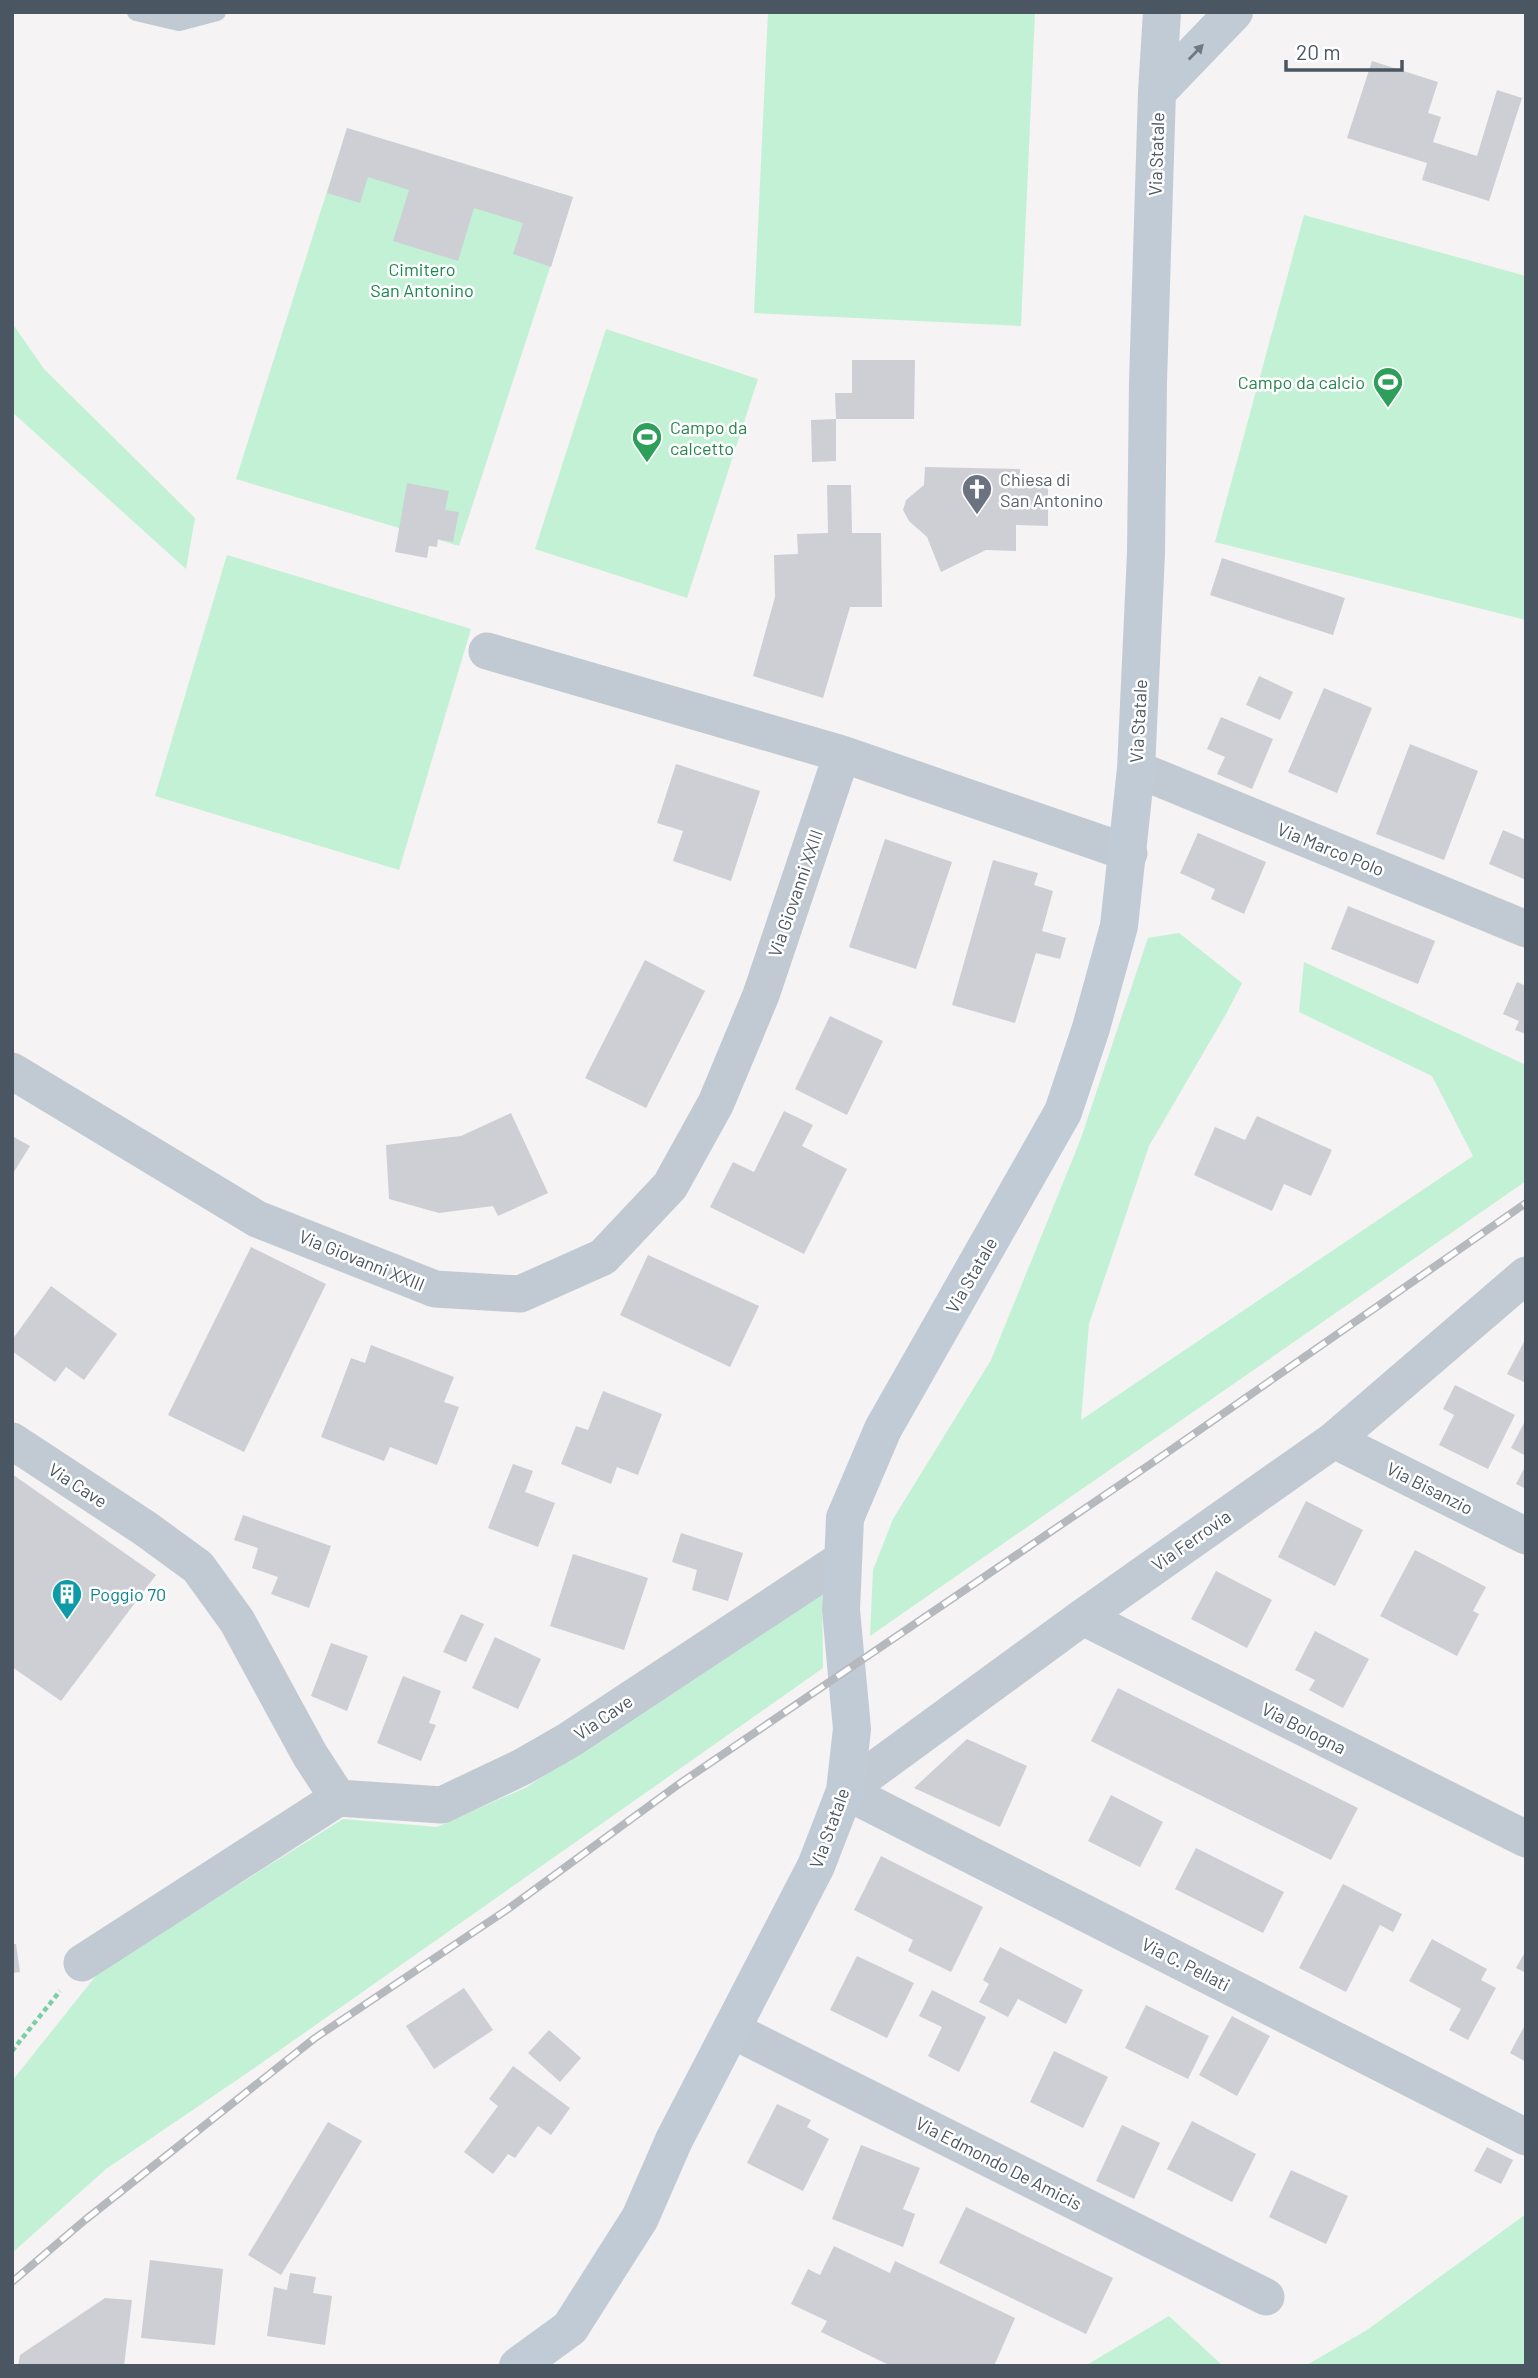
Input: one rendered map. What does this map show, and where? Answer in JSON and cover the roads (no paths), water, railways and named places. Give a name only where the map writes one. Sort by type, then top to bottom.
[{"type":"street","name":"Via Statale","points":[[518,2366],[570,2328],[633,2229],[674,2140],[816,1866],[845,1791],[852,1729],[841,1610],[845,1518],[883,1429],[1063,1112],[1091,1028],[1119,926],[1136,769],[1146,553],[1148,382],[1162,12]]},
{"type":"street","name":"Via Statale","points":[[1157,92],[1234,12]]},
{"type":"street","points":[[487,652],[842,754],[1129,853]]},
{"type":"street","name":"Via Giovanni XXIII","points":[[12,1071],[257,1219],[435,1289],[520,1294],[603,1256],[670,1186],[716,1104],[761,995],[842,754]]},
{"type":"street","name":"Via Marco Polo","points":[[1136,769],[1526,929]]},
{"type":"street","name":"Via Ferrovia","points":[[845,1791],[1083,1617],[1334,1440],[1526,1275]]},
{"type":"street","name":"Via Bisanzio","points":[[1334,1440],[1526,1536]]},
{"type":"street","name":"Via Cave","points":[[12,1441],[146,1529],[198,1567],[237,1620],[310,1755],[338,1798],[442,1805],[522,1767],[569,1740],[843,1559]]},
{"type":"street","name":"Via Bologna","points":[[1083,1617],[1526,1839]]},
{"type":"street","name":"Via C. Pellati","points":[[845,1791],[1526,2137]]},
{"type":"street","points":[[82,1963],[338,1798]]},
{"type":"street","name":"Via Edmondo De Amicis","points":[[732,2030],[1266,2297]]},
{"type":"lane","points":[[136,12],[179,22],[217,12]]},
{"type":"railway","points":[[12,2282],[85,2220],[315,2038],[508,1909],[679,1784],[1152,1463],[1526,1203]]},
{"type":"place","name":"Campo da calcio","points":[[1388,409]]},
{"type":"place","name":"Campo da calcetto","points":[[647,464]]},
{"type":"place","name":"Chiesa di San Antonino","points":[[977,516]]},
{"type":"place","name":"Poggio 70","points":[[67,1621]]},
{"type":"park label","name":"Cimitero San Antonino","points":[[422,279]]}]
